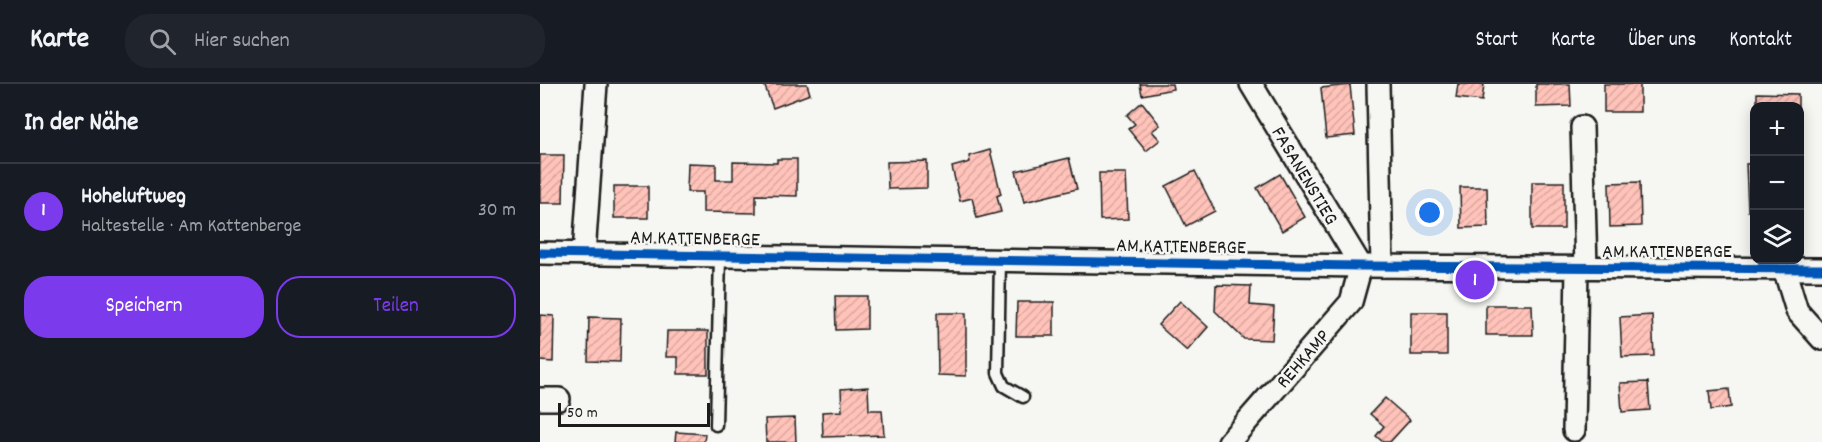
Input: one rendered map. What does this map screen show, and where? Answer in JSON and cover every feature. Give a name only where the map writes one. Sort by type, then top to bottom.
[{"type":"street","points":[[584,254],[596,84]]},
{"type":"street","name":"FASANENSTIEG","points":[[1251,84],[1372,266]]},
{"type":"street","name":"REHKAMP","points":[[1229,442],[1351,302],[1372,266],[1378,84]]},
{"type":"street","name":"AM KATTENBERGE","points":[[1574,430],[1581,267],[1582,127]]},
{"type":"street","name":"AM KATTENBERGE","points":[[540,253],[1372,266],[1822,268]]},
{"type":"street","points":[[1784,268],[1797,310],[1822,339]]},
{"type":"lane","points":[[716,425],[720,256]]},
{"type":"lane","points":[[1000,260],[998,373],[1004,386],[1023,397]]},
{"type":"building","points":[[764,84],[807,84],[810,94],[773,108]]},
{"type":"building","points":[[1140,84],[1172,84],[1173,89],[1142,95]]},
{"type":"building","points":[[1458,84],[1484,84],[1482,101],[1456,98]]},
{"type":"building","points":[[1536,84],[1570,84],[1571,106],[1536,107]]},
{"type":"building","points":[[1604,84],[1640,84],[1640,112],[1604,112]]},
{"type":"building","points":[[1350,85],[1355,135],[1326,138],[1321,88]]},
{"type":"building","points":[[1757,93],[1798,94],[1798,102],[1757,102]]},
{"type":"building","points":[[1142,102],[1160,125],[1152,131],[1160,140],[1146,151],[1128,129],[1135,124],[1127,115]]},
{"type":"building","points":[[990,150],[1001,194],[997,196],[1001,212],[977,218],[972,198],[960,201],[952,167],[970,162],[969,156]]},
{"type":"building","points":[[540,155],[564,155],[563,203],[540,203]]},
{"type":"building","points":[[1069,158],[1077,189],[1024,202],[1016,171]]},
{"type":"building","points":[[777,159],[797,159],[797,196],[756,195],[756,213],[703,212],[703,192],[687,192],[688,163],[716,164],[716,180],[733,180],[733,162],[777,163]]},
{"type":"building","points":[[927,161],[927,188],[888,189],[887,162]]},
{"type":"building","points":[[1746,164],[1750,164],[1750,211],[1748,211]]},
{"type":"building","points":[[1195,171],[1215,211],[1186,226],[1166,186]]},
{"type":"building","points":[[1099,173],[1126,173],[1128,219],[1100,220]]},
{"type":"building","points":[[1280,174],[1305,217],[1282,231],[1257,188]]},
{"type":"building","points":[[1532,182],[1564,182],[1564,229],[1532,229]]},
{"type":"building","points":[[1640,182],[1641,226],[1610,227],[1609,183]]},
{"type":"building","points":[[614,186],[648,186],[648,218],[614,218]]},
{"type":"building","points":[[1460,187],[1487,187],[1488,227],[1461,228]]},
{"type":"building","points":[[1216,285],[1251,286],[1250,305],[1274,307],[1272,340],[1244,339],[1215,311]]},
{"type":"building","points":[[835,296],[867,296],[867,329],[836,330]]},
{"type":"building","points":[[1180,301],[1208,327],[1187,351],[1158,325]]},
{"type":"building","points":[[1017,302],[1054,302],[1054,336],[1016,336]]},
{"type":"building","points":[[1486,305],[1532,305],[1533,335],[1486,335]]},
{"type":"building","points":[[1411,312],[1447,312],[1447,355],[1411,355]]},
{"type":"building","points":[[937,313],[966,313],[966,376],[938,375]]},
{"type":"building","points":[[540,315],[554,316],[553,362],[540,361]]},
{"type":"building","points":[[1652,315],[1654,356],[1622,357],[1620,317]]},
{"type":"building","points":[[589,317],[621,318],[620,362],[588,361]]},
{"type":"building","points":[[667,331],[708,331],[708,374],[678,374],[678,357],[666,357]]},
{"type":"building","points":[[1648,382],[1650,410],[1622,412],[1620,383]]},
{"type":"building","points":[[868,387],[869,410],[882,410],[884,435],[823,437],[822,412],[842,411],[841,389]]},
{"type":"building","points":[[1729,389],[1731,407],[1711,410],[1709,391]]},
{"type":"building","points":[[1385,398],[1410,420],[1390,442],[1383,442],[1376,436],[1384,426],[1370,414]]},
{"type":"building","points":[[795,418],[796,442],[766,442],[765,419]]},
{"type":"building","points":[[676,432],[705,434],[704,442],[675,442]]},
{"type":"cycle path","points":[[540,253],[1361,266],[1822,269]]},
{"type":"place","name":"Hoheluftweg","points":[[1475,280]]}]
